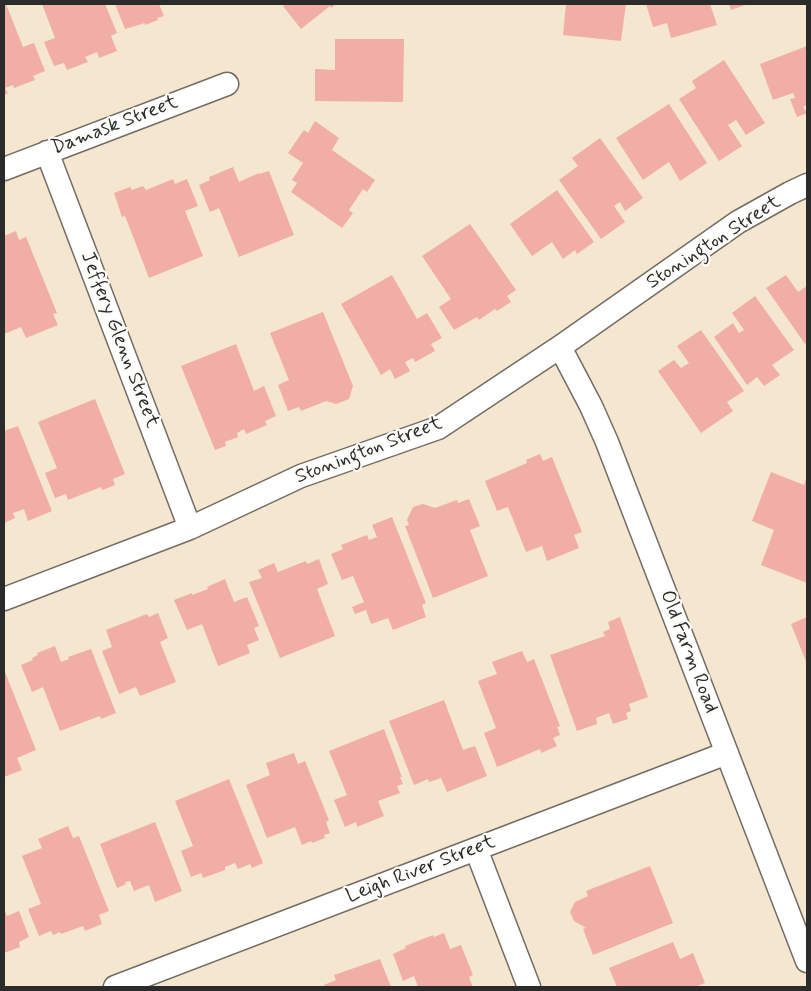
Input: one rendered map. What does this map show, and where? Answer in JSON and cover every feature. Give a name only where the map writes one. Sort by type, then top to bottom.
[{"type":"street","name":"Damask Street","points":[[4,169],[227,84]]},
{"type":"street","name":"Jeffery Glenn Street","points":[[47,152],[190,528]]},
{"type":"street","name":"Stonington Street","points":[[4,599],[190,528],[301,476],[438,428],[560,347],[738,222],[807,185]]},
{"type":"street","name":"Old Farm Road","points":[[560,347],[591,406],[607,442],[807,961]]},
{"type":"street","name":"Leigh River Street","points":[[115,987],[727,753]]},
{"type":"street","points":[[476,849],[529,987]]},
{"type":"building","points":[[4,4],[6,4],[23,47],[34,43],[45,71],[33,76],[35,80],[14,88],[13,85],[5,88],[8,93],[4,95]]},
{"type":"building","points":[[42,4],[105,4],[117,33],[111,36],[117,51],[99,58],[97,52],[85,57],[88,62],[67,70],[64,63],[54,66],[44,42],[55,38]]},
{"type":"building","points":[[115,4],[159,4],[164,16],[145,25],[145,23],[125,29]]},
{"type":"building","points":[[286,4],[336,4],[331,8],[330,6],[301,29],[283,6]]},
{"type":"building","points":[[566,4],[626,4],[621,41],[563,35]]},
{"type":"building","points":[[646,4],[710,4],[717,25],[671,38],[667,23],[653,27]]},
{"type":"building","points":[[729,4],[748,4],[731,10]]},
{"type":"building","points":[[335,39],[404,39],[403,102],[315,101],[315,69],[335,70]]},
{"type":"building","points":[[807,46],[807,105],[803,107],[807,113],[797,117],[790,99],[795,98],[793,93],[773,100],[760,64]]},
{"type":"building","points":[[724,60],[765,123],[746,135],[736,120],[728,125],[742,146],[719,161],[679,99],[696,88],[692,81]]},
{"type":"building","points":[[669,104],[707,163],[680,181],[669,162],[643,180],[616,138]]},
{"type":"building","points":[[315,121],[339,138],[332,150],[375,180],[367,192],[363,189],[349,210],[353,213],[342,228],[291,192],[297,183],[292,180],[303,163],[288,153],[304,130],[308,133]]},
{"type":"building","points":[[600,138],[643,198],[625,211],[620,202],[614,206],[625,222],[601,239],[559,180],[578,166],[572,158]]},
{"type":"building","points":[[233,167],[239,182],[259,173],[269,171],[294,235],[239,257],[219,208],[210,212],[199,185],[210,180],[209,177]]},
{"type":"building","points":[[173,179],[175,184],[187,179],[198,206],[185,211],[203,256],[149,278],[125,216],[122,217],[114,193],[130,187],[132,190],[143,186],[146,190]]},
{"type":"building","points":[[557,190],[594,242],[577,254],[575,250],[563,259],[552,242],[532,256],[510,224]]},
{"type":"building","points":[[470,224],[516,290],[507,296],[511,302],[497,311],[495,309],[479,320],[477,317],[454,330],[439,307],[451,299],[422,256]]},
{"type":"building","points":[[16,231],[19,240],[26,237],[57,313],[53,314],[58,325],[26,338],[21,327],[4,334],[4,236]]},
{"type":"building","points":[[392,275],[417,319],[427,313],[442,338],[431,344],[435,351],[415,362],[413,358],[405,362],[410,371],[395,379],[390,369],[381,375],[341,304]]},
{"type":"building","points":[[786,275],[798,292],[807,286],[807,342],[805,344],[766,288]]},
{"type":"building","points":[[755,296],[794,350],[772,365],[780,375],[764,386],[757,377],[747,385],[714,337],[733,323],[739,333],[744,330],[732,313]]},
{"type":"building","points":[[323,312],[353,386],[349,399],[336,404],[326,401],[301,411],[299,407],[288,411],[278,385],[289,380],[270,333]]},
{"type":"building","points":[[701,330],[744,391],[727,402],[733,411],[701,433],[658,371],[674,360],[681,368],[689,363],[677,346]]},
{"type":"building","points":[[236,344],[254,391],[264,386],[276,416],[265,421],[267,425],[246,434],[244,429],[237,433],[238,437],[225,442],[226,446],[215,450],[181,366]]},
{"type":"building","points":[[95,399],[125,474],[113,479],[115,485],[102,490],[101,487],[68,500],[66,494],[55,498],[45,473],[57,468],[38,422]]},
{"type":"building","points":[[18,426],[52,511],[28,521],[24,509],[13,513],[15,518],[4,523],[4,431]]},
{"type":"building","points":[[540,454],[543,461],[552,457],[582,532],[574,535],[579,548],[547,561],[542,546],[526,552],[508,507],[497,511],[485,481],[527,463],[526,460]]},
{"type":"building","points":[[771,472],[804,485],[807,476],[807,583],[761,565],[774,530],[752,521]]},
{"type":"building","points":[[469,499],[480,526],[470,530],[488,576],[433,598],[405,526],[409,525],[407,520],[413,507],[423,504],[435,508],[457,500],[458,503]]},
{"type":"building","points":[[392,517],[426,603],[422,605],[426,617],[393,630],[388,618],[371,624],[366,610],[355,614],[352,607],[364,602],[353,576],[342,580],[331,554],[343,549],[341,545],[367,535],[369,540],[377,537],[372,525]]},
{"type":"building","points":[[319,559],[328,584],[317,589],[335,636],[280,658],[249,582],[262,578],[258,570],[274,563],[278,572],[306,561],[307,564]]},
{"type":"building","points":[[225,579],[234,602],[247,597],[259,626],[254,628],[259,640],[247,645],[250,653],[218,666],[202,624],[187,630],[174,600],[208,589],[207,587]]},
{"type":"building","points":[[158,613],[168,638],[160,642],[176,682],[140,696],[136,687],[119,694],[102,651],[112,647],[106,630],[147,614],[149,617]]},
{"type":"building","points":[[620,617],[648,697],[629,704],[631,711],[626,713],[628,719],[613,724],[609,713],[596,718],[597,724],[577,731],[550,655],[605,636],[603,632],[610,629],[608,622]]},
{"type":"building","points":[[807,617],[807,664],[791,624]]},
{"type":"building","points":[[55,646],[61,662],[69,659],[68,657],[91,649],[116,713],[101,719],[100,716],[60,731],[43,687],[32,692],[21,665],[33,660],[32,658],[38,655],[37,653]]},
{"type":"building","points":[[522,651],[527,662],[534,659],[560,726],[557,727],[560,735],[553,738],[557,746],[541,753],[540,749],[497,767],[484,733],[496,728],[478,681],[497,674],[492,662]]},
{"type":"building","points":[[4,673],[36,750],[17,758],[22,770],[4,777]]},
{"type":"building","points":[[444,700],[463,750],[475,746],[487,776],[447,792],[441,778],[429,782],[428,779],[414,785],[389,721]]},
{"type":"building","points":[[384,729],[402,777],[400,777],[403,784],[397,786],[400,793],[378,801],[384,816],[357,827],[356,822],[345,827],[334,800],[347,795],[329,751]]},
{"type":"building","points":[[294,753],[298,764],[305,761],[329,820],[326,822],[330,833],[324,835],[325,838],[302,845],[295,827],[267,838],[246,785],[270,775],[266,763]]},
{"type":"building","points":[[229,779],[263,863],[252,868],[250,864],[238,869],[235,863],[225,867],[225,870],[203,878],[201,873],[191,877],[181,851],[193,846],[175,801]]},
{"type":"building","points":[[155,822],[182,891],[155,902],[149,885],[134,891],[130,881],[117,888],[100,844]]},
{"type":"building","points":[[68,826],[73,838],[79,836],[109,911],[99,915],[102,924],[85,931],[83,926],[61,934],[60,932],[53,935],[51,931],[39,936],[28,909],[41,904],[22,856],[42,848],[38,839]]},
{"type":"building","points":[[650,866],[673,923],[593,955],[583,929],[586,928],[574,921],[570,912],[575,902],[588,896],[586,891]]},
{"type":"building","points":[[4,909],[7,916],[19,911],[29,937],[19,942],[20,947],[4,953]]},
{"type":"building","points":[[444,933],[450,949],[461,945],[473,975],[469,977],[473,987],[418,987],[414,976],[403,981],[393,954],[406,948],[405,946],[433,935],[434,937]]},
{"type":"building","points":[[673,942],[680,959],[693,953],[705,983],[695,987],[617,987],[609,968]]},
{"type":"building","points":[[380,959],[391,987],[325,987],[324,985],[336,980],[334,975]]}]
